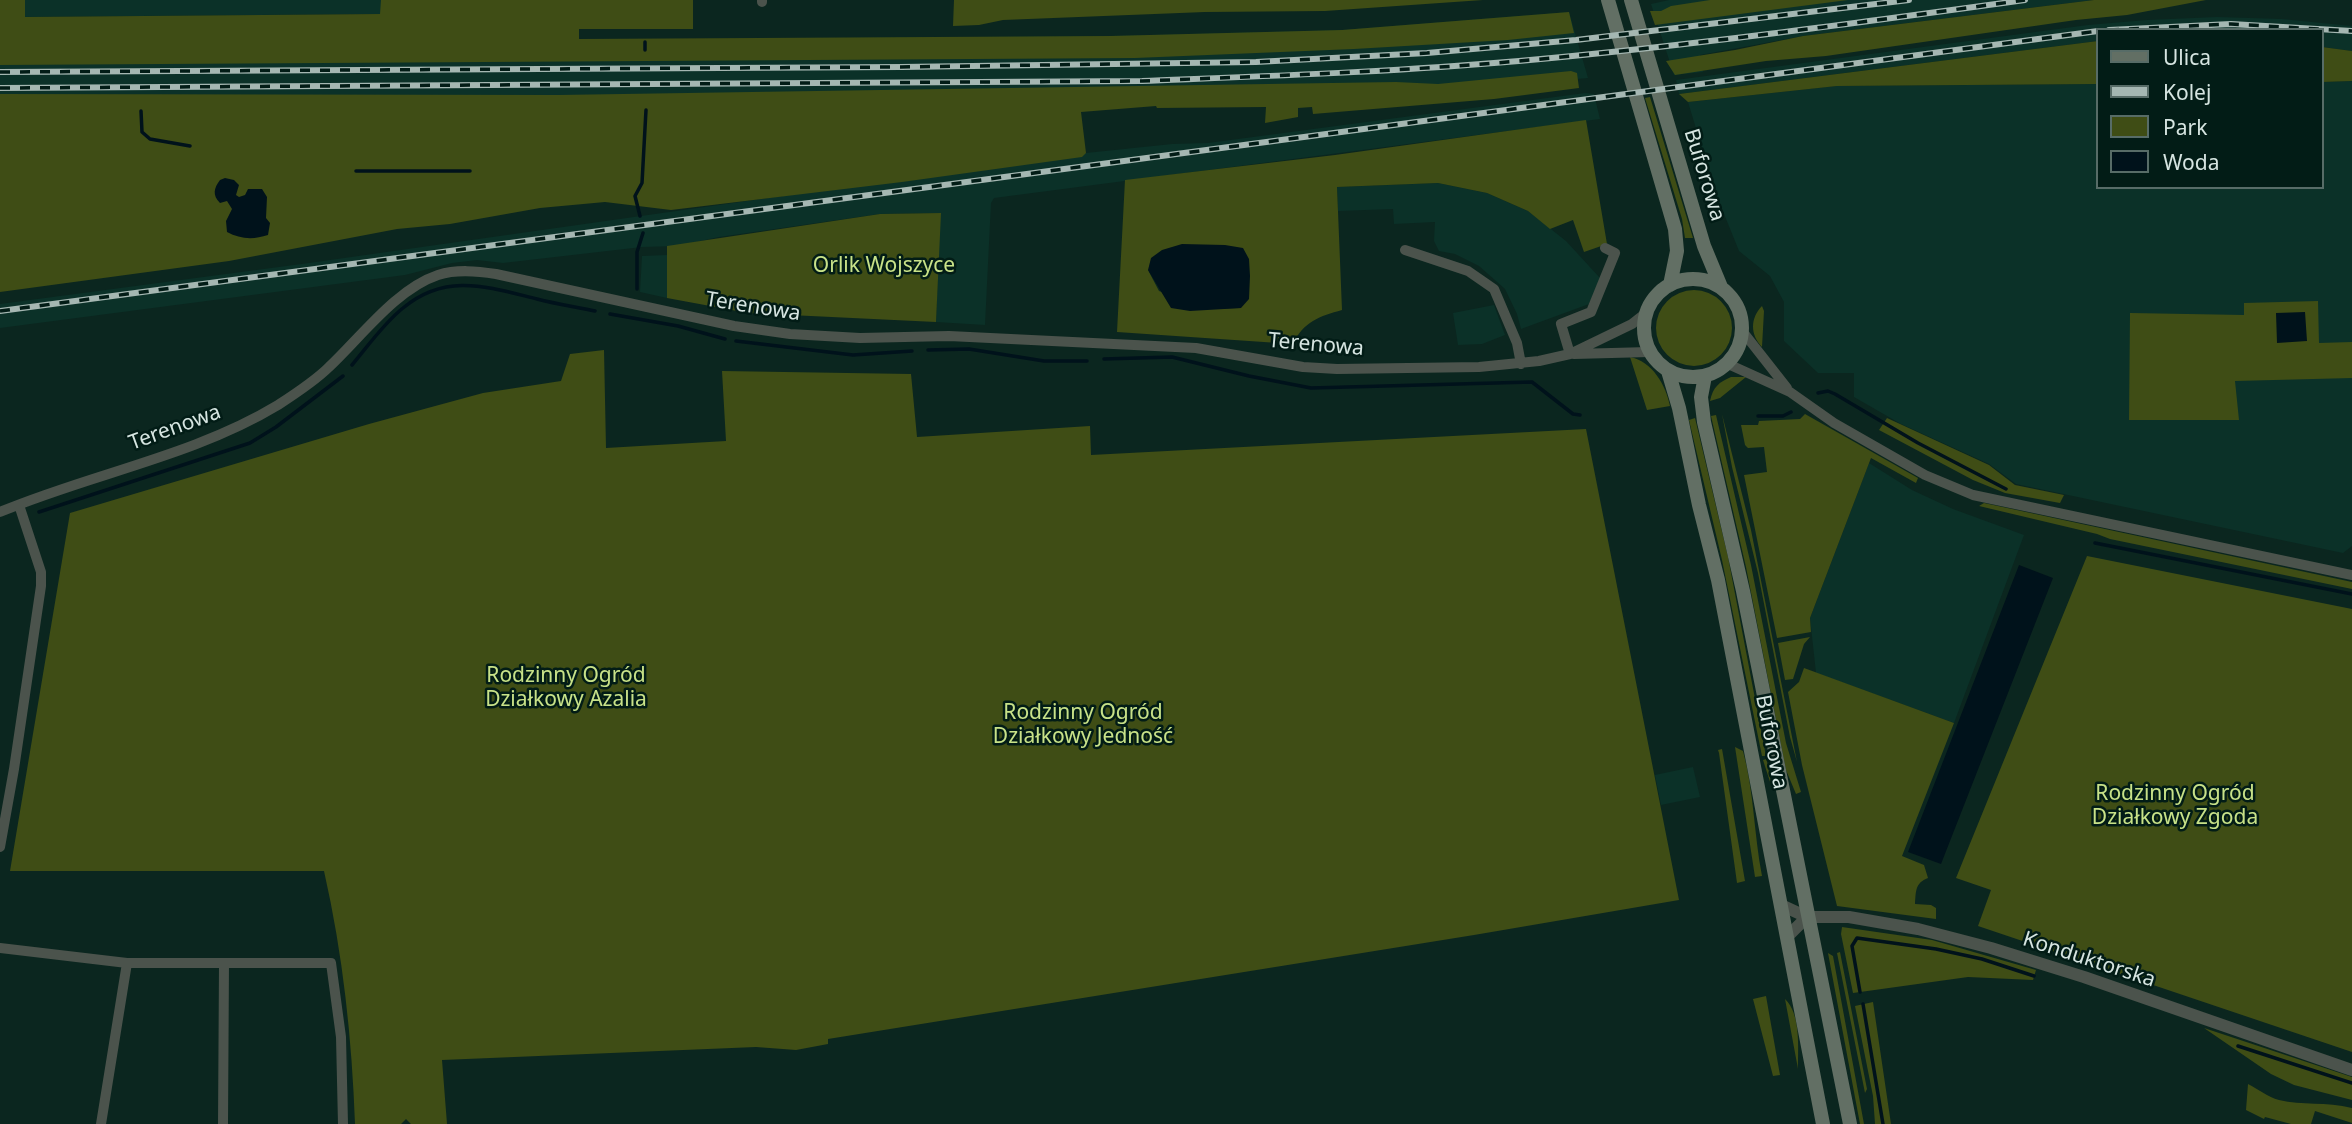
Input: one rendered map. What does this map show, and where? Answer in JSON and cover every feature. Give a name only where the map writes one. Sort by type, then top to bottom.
[{"type":"main road","name":"Buforowa","points":[[1608,0],[1675,229],[1677,254],[1670,285]]},
{"type":"main road","name":"Buforowa","points":[[1631,0],[1704,246],[1721,287]]},
{"type":"main road","points":[[1685,279],[1701,279],[1721,287],[1737,305],[1743,332],[1740,345],[1728,364],[1705,376],[1680,376],[1668,371],[1649,352],[1644,337],[1646,313],[1652,301],[1670,285],[1685,279]]},
{"type":"main road","name":"Buforowa","points":[[1668,371],[1718,580],[1823,1124]]},
{"type":"main road","name":"Buforowa","points":[[1705,376],[1701,397],[1704,422],[1743,591],[1850,1124]]},
{"type":"street","points":[[1570,354],[1561,324],[1591,312],[1615,253],[1605,248]]},
{"type":"street","points":[[1405,250],[1468,271],[1494,289],[1512,331],[1521,364]]},
{"type":"street","name":"Terenowa","points":[[0,512],[223,433],[278,405],[327,370],[415,286],[458,271],[496,274],[734,326],[790,334],[860,338],[948,336],[1196,348],[1303,367],[1337,369],[1479,367],[1521,364],[1570,354],[1649,352]]},
{"type":"street","name":"Terenowa","points":[[1570,354],[1632,324],[1646,313]]},
{"type":"street","points":[[1743,332],[1790,391]]},
{"type":"street","points":[[1728,364],[1790,391],[1868,443],[1947,485],[1973,495],[2352,575]]},
{"type":"street","points":[[0,847],[41,586],[41,572],[19,505]]},
{"type":"street","name":"Konduktorska","points":[[1781,905],[1807,917],[1849,917],[1918,929],[1972,943],[2084,977],[2352,1070]]},
{"type":"street","points":[[1787,937],[1807,917]]},
{"type":"street","points":[[0,948],[127,963],[331,964],[341,1037],[343,1124]]},
{"type":"street","points":[[101,1124],[127,963]]},
{"type":"street","points":[[223,1124],[224,963]]},
{"type":"shaded area","points":[[25,0],[381,0],[381,14],[25,17]]},
{"type":"shaded area","points":[[1669,0],[2094,0],[1803,36],[1700,55],[1703,72],[1674,75],[1651,4]]},
{"type":"shaded area","points":[[1569,12],[1588,78],[1267,107],[1267,92],[0,124],[0,44],[1110,36],[1342,30]]},
{"type":"shaded area","points":[[2217,17],[2282,19],[2352,26],[2352,51],[2324,47],[2324,28],[2096,28],[2096,41],[1679,94],[1676,80],[2088,25]]},
{"type":"shaded area","points":[[2352,81],[2352,546],[2343,553],[2016,484],[1989,464],[1901,424],[1854,397],[1854,373],[1818,373],[1784,341],[1784,302],[1770,276],[1739,251],[1716,194],[1688,102],[1836,86],[2096,84],[2096,189],[2324,189],[2324,82]]},
{"type":"shaded area","points":[[1585,93],[1594,94],[1600,119],[994,198],[991,203],[985,325],[936,322],[940,213],[880,214],[719,237],[677,246],[642,247],[503,263],[477,260],[452,263],[405,275],[0,328],[0,304],[1086,153],[1208,143]]},
{"type":"shaded area","points":[[1438,183],[1487,193],[1528,211],[1566,241],[1600,278],[1589,304],[1521,329],[1505,289],[1479,266],[1455,254],[1439,251],[1434,241],[1435,222],[1394,224],[1393,209],[1338,211],[1337,187]]},
{"type":"shaded area","points":[[667,255],[667,298],[640,292],[642,256]]},
{"type":"shaded area","points":[[1494,305],[1505,335],[1482,344],[1458,345],[1453,313]]},
{"type":"shaded area","points":[[1869,463],[1912,490],[1953,509],[2024,535],[1954,723],[1816,673],[1810,618]]},
{"type":"shaded area","points":[[1693,767],[1700,797],[1661,805],[1655,775]]},
{"type":"green space","points":[[0,0],[25,0],[25,17],[380,14],[381,0],[693,0],[693,29],[579,29],[579,39],[1110,36],[1342,30],[1569,12],[1574,33],[1508,40],[1354,49],[1135,58],[0,65]]},
{"type":"green space","points":[[954,0],[1483,0],[1325,11],[1205,12],[1003,20],[979,25],[953,26]]},
{"type":"green space","points":[[1710,0],[1848,0],[1655,25],[1650,11]]},
{"type":"green space","points":[[2094,0],[2206,0],[2127,15],[1675,75],[1666,61],[1803,36]]},
{"type":"green space","points":[[2096,41],[2096,84],[1837,86],[1688,102],[1679,94]]},
{"type":"green space","points":[[2324,47],[2352,51],[2352,81],[2324,82]]},
{"type":"green space","points":[[1571,71],[1577,73],[1579,88],[1494,99],[1313,114],[1312,107],[1298,108],[1298,117],[1265,123],[1266,107],[1156,106],[1081,112],[1086,153],[1082,157],[671,210],[605,202],[540,208],[450,224],[397,229],[229,261],[0,292],[0,94],[558,95],[1396,82],[1438,84]]},
{"type":"green space","points":[[1650,97],[1693,238],[1685,238],[1682,219],[1645,98]]},
{"type":"green space","points":[[1586,120],[1607,244],[1584,252],[1573,220],[1550,229],[1528,211],[1487,193],[1438,183],[1337,187],[1342,310],[1307,325],[1293,344],[1117,332],[1125,180],[1335,155]],"holes":[[[1148,270],[1241,308],[1208,309],[1159,291]]]},
{"type":"green space","name":"Orlik Wojszyce","points":[[941,213],[936,322],[748,313],[667,298],[667,246],[880,214]]},
{"type":"green space","points":[[1694,290],[1709,293],[1721,301],[1729,313],[1732,328],[1729,343],[1721,355],[1709,363],[1694,366],[1679,363],[1667,355],[1659,343],[1656,328],[1659,313],[1667,301],[1679,293]]},
{"type":"green space","points":[[2318,301],[2319,343],[2352,342],[2352,378],[2235,381],[2239,420],[2129,420],[2130,313],[2244,315],[2244,303]]},
{"type":"green space","points":[[1762,306],[1762,347],[1755,337],[1753,326],[1755,316]]},
{"type":"green space","points":[[604,350],[606,448],[726,441],[722,371],[911,374],[917,437],[1090,426],[1091,455],[1586,429],[1679,900],[828,1039],[828,1044],[796,1050],[756,1047],[442,1060],[447,1124],[411,1124],[406,1119],[401,1124],[355,1124],[346,997],[324,871],[10,871],[70,513],[483,393],[561,381],[570,354]]},
{"type":"green space","points":[[1630,357],[1645,363],[1657,375],[1670,406],[1647,410]]},
{"type":"green space","points":[[1731,377],[1746,377],[1720,398],[1710,401],[1717,386]]},
{"type":"green space","points":[[1722,414],[1751,530],[1797,762],[1758,573]]},
{"type":"green space","points":[[1805,414],[1918,478],[1916,483],[1871,458],[1810,618],[1811,632],[1777,638],[1744,475],[1767,472],[1764,447],[1748,448],[1741,425],[1758,425],[1759,421],[1800,419]]},
{"type":"green space","points":[[1716,415],[1751,565],[1786,743],[1801,792],[1796,794],[1786,770],[1746,567],[1711,416]]},
{"type":"green space","points":[[1695,418],[1728,557],[1766,756],[1762,756],[1722,560],[1689,420]]},
{"type":"green space","points":[[1887,418],[1989,465],[2015,485],[2064,495],[2060,503],[2005,493],[1973,480],[1879,430]]},
{"type":"green space","points":[[1984,503],[2352,582],[2352,589],[2110,539],[1979,506]]},
{"type":"green space","name":"Rodzinny Ogród Działkowy Zgoda","points":[[2087,556],[2352,609],[2352,1052],[1978,926],[1991,890],[1956,878]]},
{"type":"green space","points":[[1810,637],[1804,644],[1793,679],[1785,680],[1778,643]]},
{"type":"green space","points":[[1804,668],[1954,723],[1902,856],[1924,865],[1928,878],[1918,885],[1915,904],[1936,908],[1936,919],[1837,906],[1802,765],[1788,692],[1799,682]]},
{"type":"green space","points":[[1735,747],[1743,751],[1747,766],[1762,876],[1755,877]]},
{"type":"green space","points":[[1722,749],[1745,881],[1737,883],[1718,750]]},
{"type":"green space","points":[[1766,756],[1772,788],[1763,760]]},
{"type":"green space","points":[[1842,927],[1932,940],[2036,970],[2033,980],[1968,977],[1853,993],[1841,934]]},
{"type":"green space","points":[[1840,952],[1867,1089],[1865,1093],[1837,953]]},
{"type":"green space","points":[[1828,953],[1833,956],[1864,1124],[1860,1124]]},
{"type":"green space","points":[[1766,996],[1780,1075],[1773,1076],[1753,999]]},
{"type":"green space","points":[[1785,999],[1796,1022],[1798,1069]]},
{"type":"green space","points":[[1873,1002],[1891,1124],[1875,1124],[1873,1096],[1855,1006]]},
{"type":"green space","points":[[2204,1028],[2352,1077],[2352,1100],[2294,1085],[2271,1074]]},
{"type":"green space","points":[[2248,1084],[2279,1100],[2352,1108],[2352,1123],[2315,1111],[2311,1124],[2291,1124],[2265,1117],[2264,1119],[2246,1110]]},
{"type":"water","points":[[220,180],[234,180],[239,185],[236,195],[239,197],[245,195],[248,189],[262,189],[267,197],[266,218],[270,223],[268,235],[247,238],[227,232],[226,221],[232,209],[227,201],[220,203],[215,192]]},
{"type":"water","points":[[1182,244],[1243,248],[1249,259],[1250,276],[1249,299],[1241,308],[1190,311],[1171,308],[1148,270],[1151,258],[1162,250]]},
{"type":"water","points":[[2305,312],[2307,341],[2277,343],[2276,313]]},
{"type":"water","points":[[2019,565],[2053,578],[1941,864],[1908,852]]},
{"type":"waterway","points":[[645,42],[645,50]]},
{"type":"waterway","points":[[640,216],[635,196],[642,183],[646,110]]},
{"type":"waterway","points":[[141,111],[142,132],[150,139],[190,146]]},
{"type":"waterway","points":[[356,171],[470,171]]},
{"type":"waterway","points":[[637,289],[637,252],[643,233]]},
{"type":"waterway","points":[[352,365],[403,308],[419,297],[451,286],[484,287],[595,311]]},
{"type":"waterway","points":[[610,314],[678,326],[725,339]]},
{"type":"waterway","points":[[736,341],[853,355],[912,351]]},
{"type":"waterway","points":[[928,350],[969,349],[1044,361],[1087,361]]},
{"type":"waterway","points":[[1104,359],[1172,357],[1311,388],[1532,382],[1573,414],[1580,415]]},
{"type":"waterway","points":[[39,512],[250,443],[276,427],[343,376]]},
{"type":"waterway","points":[[1818,393],[1828,391],[1835,394],[1918,443],[2006,489]]},
{"type":"waterway","points":[[1758,416],[1783,416],[1791,412]]},
{"type":"waterway","points":[[2095,543],[2352,594]]},
{"type":"waterway","points":[[1860,992],[1852,946],[1857,938],[1936,949],[1982,959],[2034,976]]},
{"type":"waterway","points":[[1863,1004],[1883,1124]]},
{"type":"waterway","points":[[2238,1046],[2352,1083]]},
{"type":"railway","points":[[0,72],[901,67],[1256,62],[1427,53],[1576,40],[1909,0]]},
{"type":"railway","points":[[0,88],[1142,81],[1283,75],[1425,68],[1582,55],[1772,34],[2025,0]]},
{"type":"railway","points":[[2150,28],[2231,24],[2300,28]]},
{"type":"railway","points":[[2324,29],[2352,31]]},
{"type":"railway","points":[[0,311],[2096,31]]},
{"type":"park label","name":"Rodzinny Ogród Działkowy Azalia","points":[[566,688]]},
{"type":"park label","name":"Rodzinny Ogród Działkowy Jedność","points":[[1083,725]]}]
